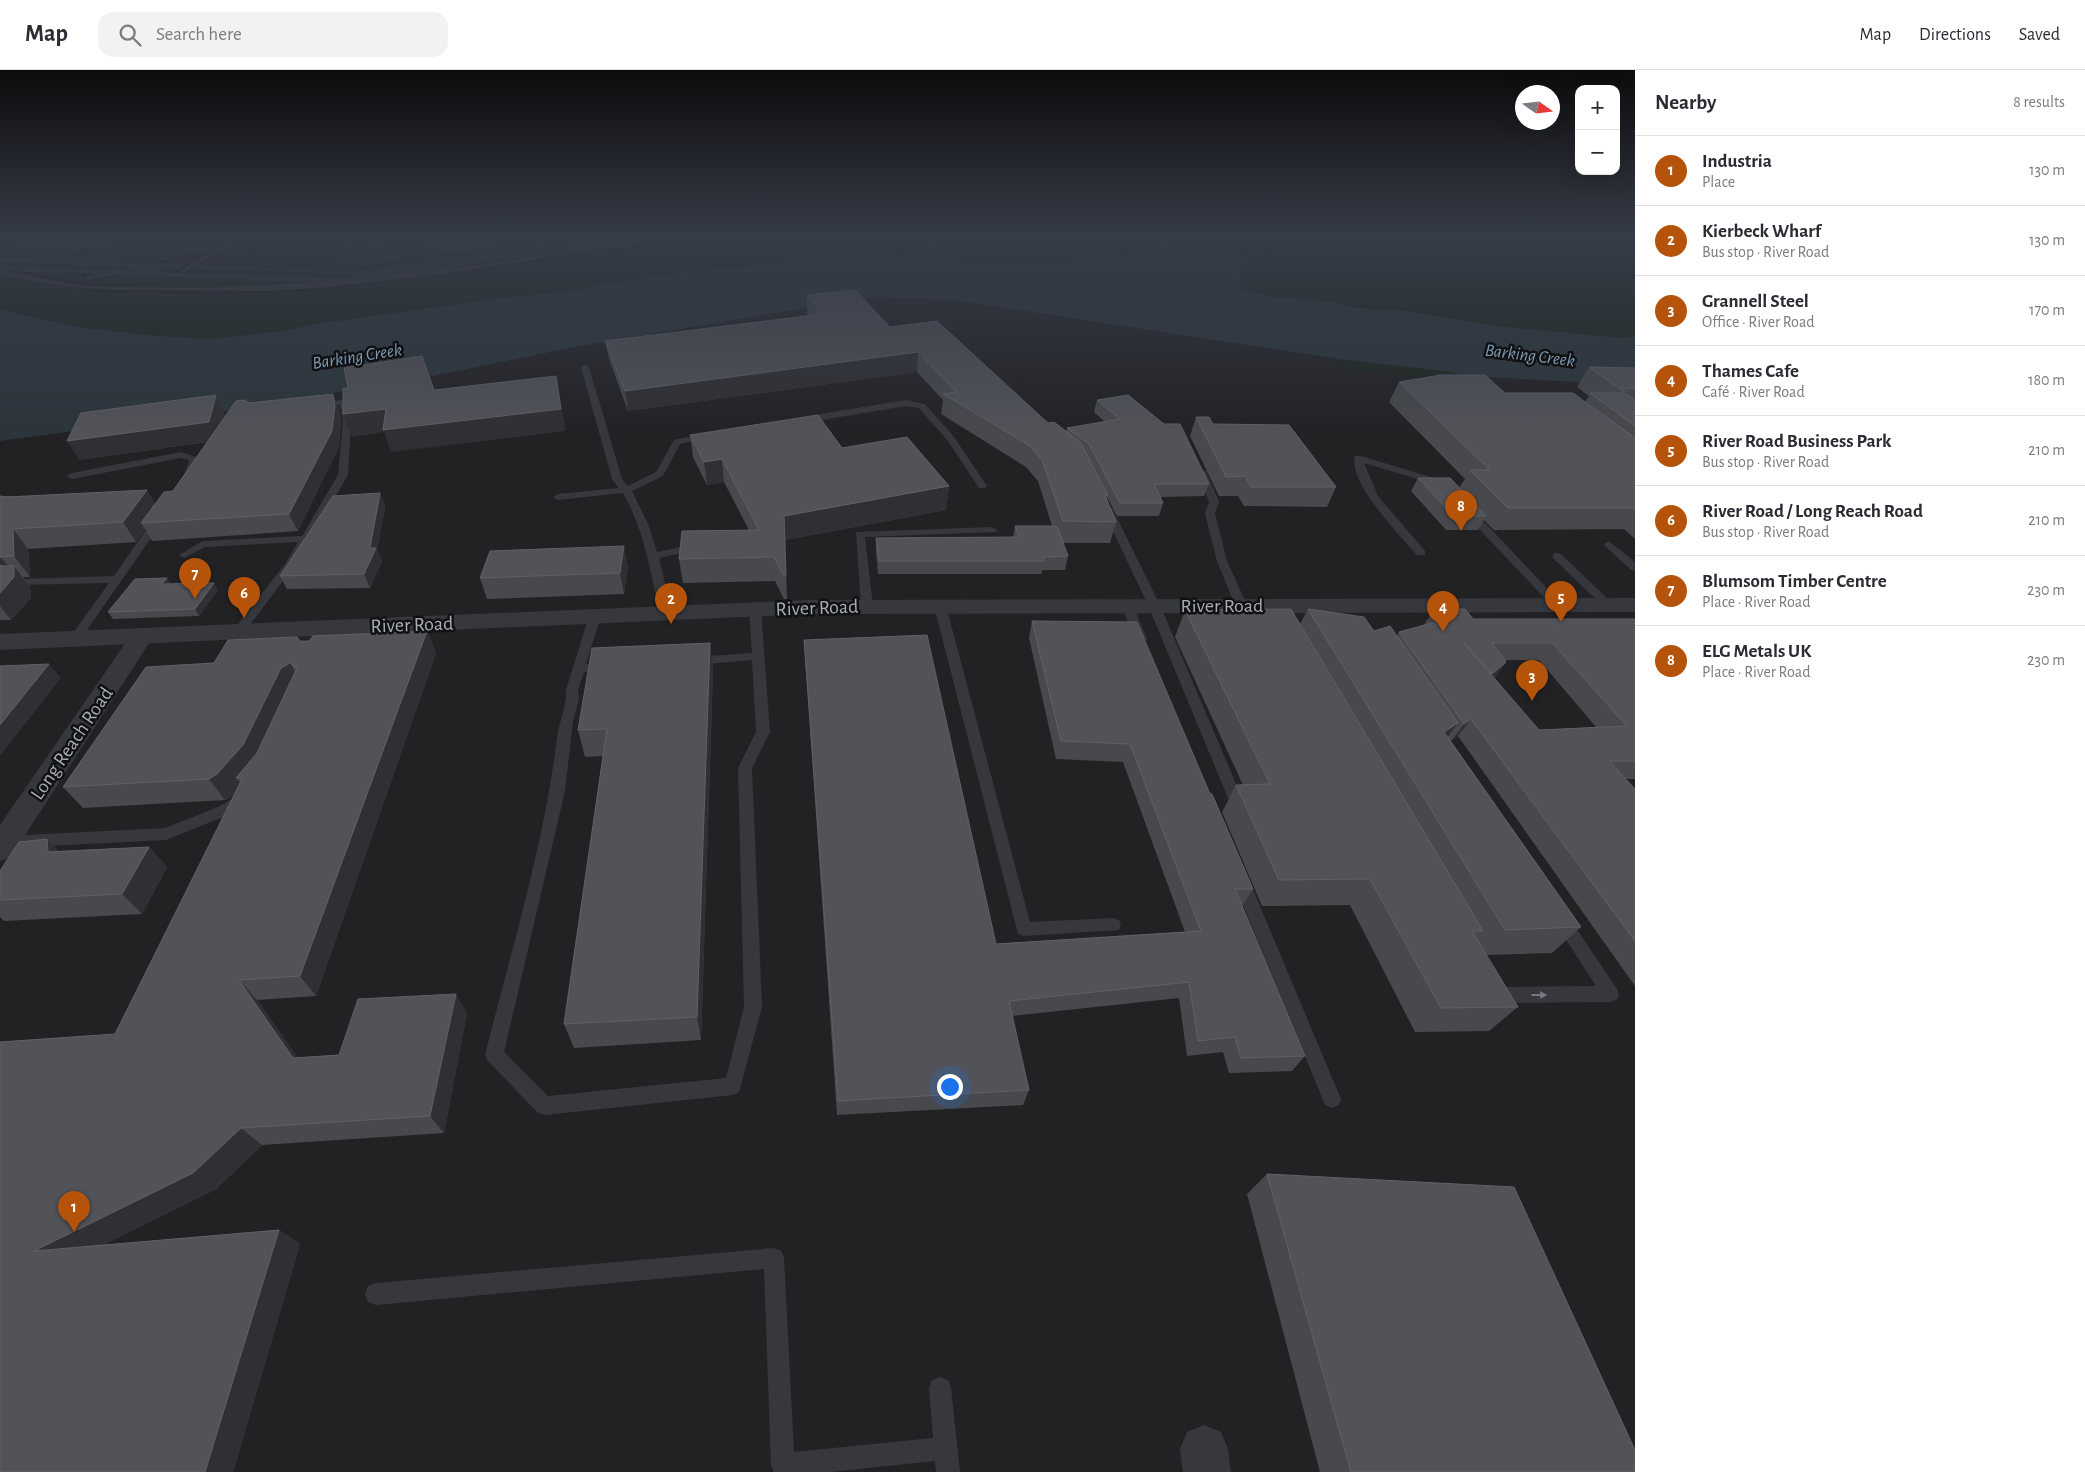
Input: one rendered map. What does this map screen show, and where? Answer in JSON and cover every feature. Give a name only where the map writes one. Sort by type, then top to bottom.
[{"type":"street","name":"River Road","points":[[0,642],[239,631],[325,636],[596,616],[866,606],[1241,605],[1273,613],[1355,613],[1557,605],[1635,605]]},
{"type":"street","name":"Long Reach Road","points":[[2,845],[141,637]]},
{"type":"lane","points":[[584,368],[617,479],[627,490],[642,519],[666,613]]},
{"type":"lane","points":[[239,631],[290,564],[343,475],[347,420],[344,402],[304,408]]},
{"type":"lane","points":[[791,422],[906,403],[922,406],[951,439],[982,486]]},
{"type":"lane","points":[[558,497],[627,490],[660,474],[677,442],[715,435]]},
{"type":"lane","points":[[72,476],[181,455],[194,458],[190,476],[180,490]]},
{"type":"lane","points":[[1421,553],[1378,503],[1359,467],[1358,458],[1443,484],[1450,491]]},
{"type":"lane","points":[[1196,461],[1214,502],[1210,513],[1222,561],[1241,605]]},
{"type":"lane","points":[[1104,502],[1154,605],[1168,626],[1235,798]]},
{"type":"lane","points":[[1463,505],[1534,583],[1557,605]]},
{"type":"lane","points":[[74,640],[164,511]]},
{"type":"lane","points":[[866,606],[860,534],[992,530]]},
{"type":"lane","points":[[184,555],[203,544],[305,539]]},
{"type":"lane","points":[[651,556],[712,544]]},
{"type":"lane","points":[[1609,544],[1635,568]]},
{"type":"lane","points":[[1557,556],[1608,605]]},
{"type":"lane","points":[[18,582],[118,579]]},
{"type":"lane","points":[[1127,605],[1148,657]]},
{"type":"lane","points":[[940,606],[1024,928],[1113,925]]},
{"type":"lane","points":[[596,616],[572,690],[572,699],[566,721],[558,791],[494,1055],[544,1106],[733,1086],[753,1007],[749,838],[745,768],[763,732],[755,609]]},
{"type":"lane","points":[[679,662],[758,656]]},
{"type":"lane","points":[[580,668],[620,666]]},
{"type":"lane","points":[[2,845],[166,834],[223,811],[239,801],[255,784]]},
{"type":"lane","points":[[1236,869],[1332,1099]]},
{"type":"lane","points":[[1485,986],[1490,995],[1611,994],[1551,905]]},
{"type":"lane","points":[[376,1294],[774,1258],[783,1465],[946,1448]]},
{"type":"lane","points":[[940,1388],[948,1472]]},
{"type":"shaded area","points":[[0,303],[755,303],[252,342],[0,332]]},
{"type":"shaded area","points":[[835,303],[977,303],[1339,359],[1348,370],[1483,384],[1486,377],[1635,385],[1635,1472],[0,1472],[0,441],[241,409],[428,377],[575,347]]},
{"type":"shaded area","points":[[1260,303],[1635,303],[1635,352]]},
{"type":"shaded area","points":[[1339,359],[1588,383],[1487,377],[1483,384],[1348,370]]},
{"type":"water","name":"Barking Creek","points":[[463,303],[835,303],[575,347],[428,377],[241,409],[0,441],[0,310],[77,327],[155,336],[212,339],[283,331],[316,324]]},
{"type":"water","name":"Barking Creek","points":[[976,303],[1335,303],[1355,308],[1406,311],[1495,326],[1623,338],[1635,337],[1635,385],[1463,376],[1453,372],[1339,359]]},
{"type":"building","points":[[814,303],[868,303],[890,327],[937,321],[1048,423],[1054,422],[1080,442],[1108,495],[1105,495],[1116,522],[1063,521],[1042,460],[1030,446],[943,394],[956,392],[918,352],[625,391],[605,341],[822,314]]},
{"type":"building","points":[[422,356],[434,390],[556,376],[561,409],[383,430],[386,409],[343,414],[343,388],[348,388],[344,368]]},
{"type":"building","points":[[1589,367],[1635,368],[1635,390],[1633,388],[1624,389],[1624,392]]},
{"type":"building","points":[[1441,375],[1485,375],[1505,393],[1573,393],[1635,438],[1635,508],[1508,508],[1470,470],[1490,470],[1399,382]]},
{"type":"building","points":[[1590,393],[1624,393],[1635,400],[1635,426]]},
{"type":"building","points":[[333,394],[335,405],[332,431],[289,514],[141,523],[164,492],[173,491],[236,401],[244,400],[249,403]]},
{"type":"building","points":[[216,395],[209,422],[67,441],[81,413]]},
{"type":"building","points":[[1128,395],[1164,424],[1180,424],[1209,484],[1154,484],[1163,503],[1120,503],[1089,444],[1067,428],[1120,419],[1097,400]]},
{"type":"building","points":[[818,415],[842,448],[907,437],[949,486],[784,516],[786,575],[783,575],[774,557],[679,559],[682,531],[759,530],[722,459],[704,462],[690,435]]},
{"type":"building","points":[[1196,417],[1209,417],[1213,424],[1289,425],[1336,487],[1251,487],[1245,476],[1226,477]]},
{"type":"building","points":[[1418,478],[1450,478],[1486,516],[1454,516]]},
{"type":"building","points":[[147,490],[123,522],[13,529],[14,556],[0,558],[0,496]]},
{"type":"building","points":[[380,493],[370,548],[376,548],[364,574],[280,576],[333,496]]},
{"type":"building","points":[[1015,526],[1057,526],[1068,556],[1043,557],[1044,561],[879,561],[876,538],[1019,537]]},
{"type":"building","points":[[624,546],[620,573],[480,578],[490,551]]},
{"type":"building","points":[[0,565],[14,566],[14,577],[0,593]]},
{"type":"building","points":[[167,578],[162,584],[214,583],[195,609],[108,612],[135,579]]},
{"type":"building","points":[[1291,609],[1483,931],[1472,931],[1518,1007],[1441,1008],[1370,879],[1279,880],[1236,785],[1270,784],[1185,610]]},
{"type":"building","points":[[1308,609],[1364,617],[1374,631],[1390,626],[1458,723],[1444,732],[1581,927],[1505,930]]},
{"type":"building","points":[[1434,609],[1465,609],[1473,619],[1635,619],[1635,761],[1609,761],[1635,789],[1635,941],[1471,719],[1464,724],[1399,632],[1443,620]],"holes":[[[1464,643],[1492,674],[1506,662],[1492,643],[1552,643],[1627,726],[1539,730]]]},
{"type":"building","points":[[1032,621],[1137,622],[1210,794],[1212,794],[1253,889],[1235,889],[1305,1056],[1241,1058],[1235,1037],[1198,1041],[1189,982],[1009,1001],[1029,1090],[838,1101],[804,640],[927,635],[996,944],[1201,931],[1130,744],[1061,741]]},
{"type":"building","points":[[427,631],[300,976],[239,980],[293,1058],[339,1055],[358,999],[456,994],[430,1116],[241,1128],[193,1173],[34,1251],[279,1230],[205,1472],[0,1472],[0,1042],[115,1034],[243,777],[236,778],[257,753],[297,668],[290,663],[281,668],[243,745],[217,774],[209,779],[63,787],[146,667],[214,663],[228,640],[297,637],[300,641],[309,641],[313,636]]},
{"type":"building","points":[[710,643],[697,1017],[564,1024],[607,729],[578,730],[592,648]]},
{"type":"building","points":[[49,664],[0,725],[0,666]]},
{"type":"building","points":[[47,839],[48,852],[149,847],[122,894],[0,900],[0,871],[19,842]]},
{"type":"building","points":[[1267,1174],[1514,1187],[1635,1450],[1635,1472],[1351,1472]]},
{"type":"place","name":"ELG Metals UK","points":[[1461,531]]},
{"type":"place","name":"Blumsom Timber Centre","points":[[195,599]]},
{"type":"place","name":"River Road / Long Reach Road","points":[[244,618]]},
{"type":"place","name":"River Road Business Park","points":[[1561,622]]},
{"type":"place","name":"Kierbeck Wharf","points":[[671,624]]},
{"type":"place","name":"Thames Cafe","points":[[1443,632]]},
{"type":"place","name":"Grannell Steel","points":[[1532,701]]},
{"type":"place","name":"Industria","points":[[74,1232]]}]
